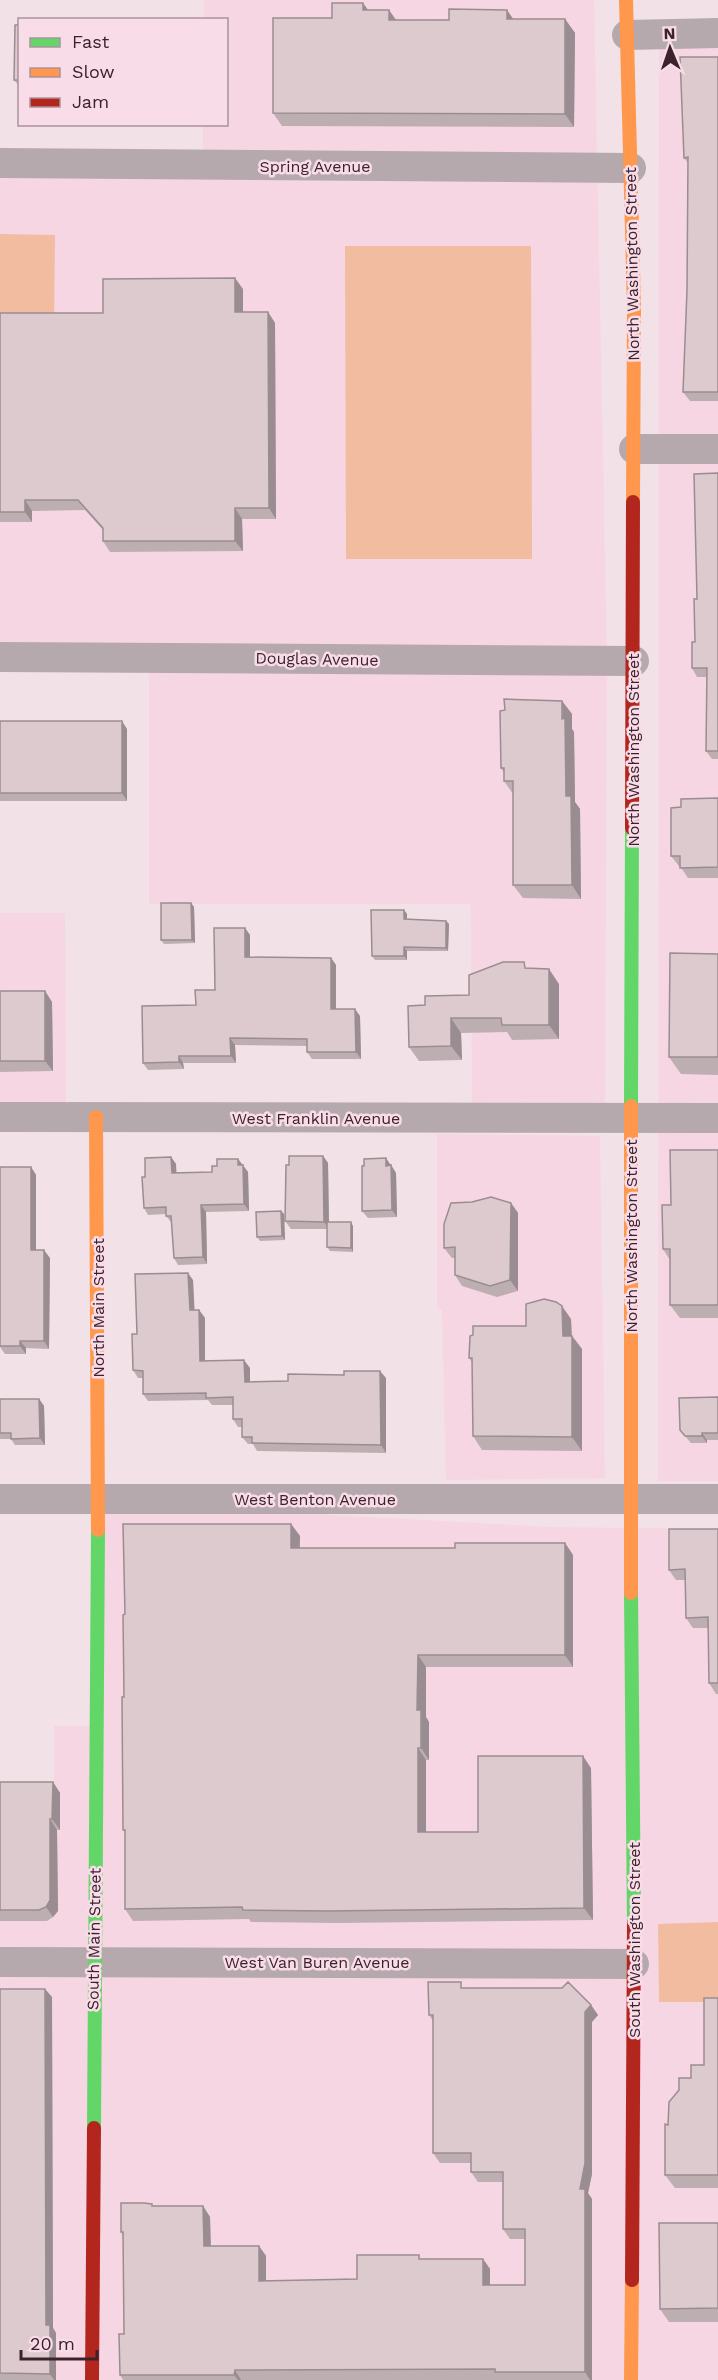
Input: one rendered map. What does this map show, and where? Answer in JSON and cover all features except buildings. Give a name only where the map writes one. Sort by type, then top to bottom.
[{"type":"main road","name":"North Washington Street","points":[[626,0],[631,168],[634,448],[631,1499]]},
{"type":"main road","name":"North Main Street","points":[[96,1118],[98,1499]]},
{"type":"main road","name":"South Main Street","points":[[92,2380],[93,1962],[98,1499]]},
{"type":"main road","name":"South Washington Street","points":[[631,1499],[634,1964],[631,2380]]},
{"type":"street","points":[[627,35],[718,33]]},
{"type":"street","name":"Spring Avenue","points":[[0,163],[631,168]]},
{"type":"street","points":[[634,448],[718,449]]},
{"type":"street","name":"Douglas Avenue","points":[[0,657],[633,661]]},
{"type":"street","name":"West Franklin Avenue","points":[[0,1117],[593,1120],[718,1118]]},
{"type":"street","name":"West Benton Avenue","points":[[0,1499],[718,1499]]},
{"type":"street","name":"West Van Buren Avenue","points":[[0,1962],[634,1964]]},
{"type":"shaded area","points":[[204,0],[594,0],[607,659],[605,1114],[472,1110],[471,904],[149,904],[149,657],[0,655],[0,161],[203,162],[203,126],[228,126],[228,18],[204,18]]},
{"type":"shaded area","points":[[659,46],[718,47],[718,1481],[658,1481]]},
{"type":"shaded area","points":[[0,234],[55,235],[54,322],[0,321]]},
{"type":"shaded area","points":[[345,246],[531,246],[532,559],[346,559]]},
{"type":"shaded area","points":[[0,913],[65,913],[66,1113],[0,1113]]},
{"type":"shaded area","points":[[437,1134],[600,1136],[605,1478],[446,1480],[442,1310],[437,1308]]},
{"type":"shaded area","points":[[97,1502],[551,1527],[718,1529],[718,1922],[658,1925],[659,2002],[718,2002],[718,2380],[0,2380],[0,1785],[54,1786],[54,1726],[97,1726]]},
{"type":"shaded area","points":[[718,1922],[718,2002],[659,2002],[658,1924]]},
{"type":"traffic: fast","points":[[631,1106],[632,828]]},
{"type":"traffic: fast","points":[[94,2128],[98,1530]]},
{"type":"traffic: fast","points":[[631,1593],[634,1923]]},
{"type":"traffic: slow","points":[[626,0],[634,307],[633,502]]},
{"type":"traffic: slow","points":[[631,1106],[631,1593]]},
{"type":"traffic: slow","points":[[96,1117],[98,1530]]},
{"type":"traffic: slow","points":[[631,2380],[632,2280]]},
{"type":"traffic: jam","points":[[632,828],[633,502]]},
{"type":"traffic: jam","points":[[632,2280],[634,1923]]},
{"type":"traffic: jam","points":[[92,2380],[94,2128]]}]
